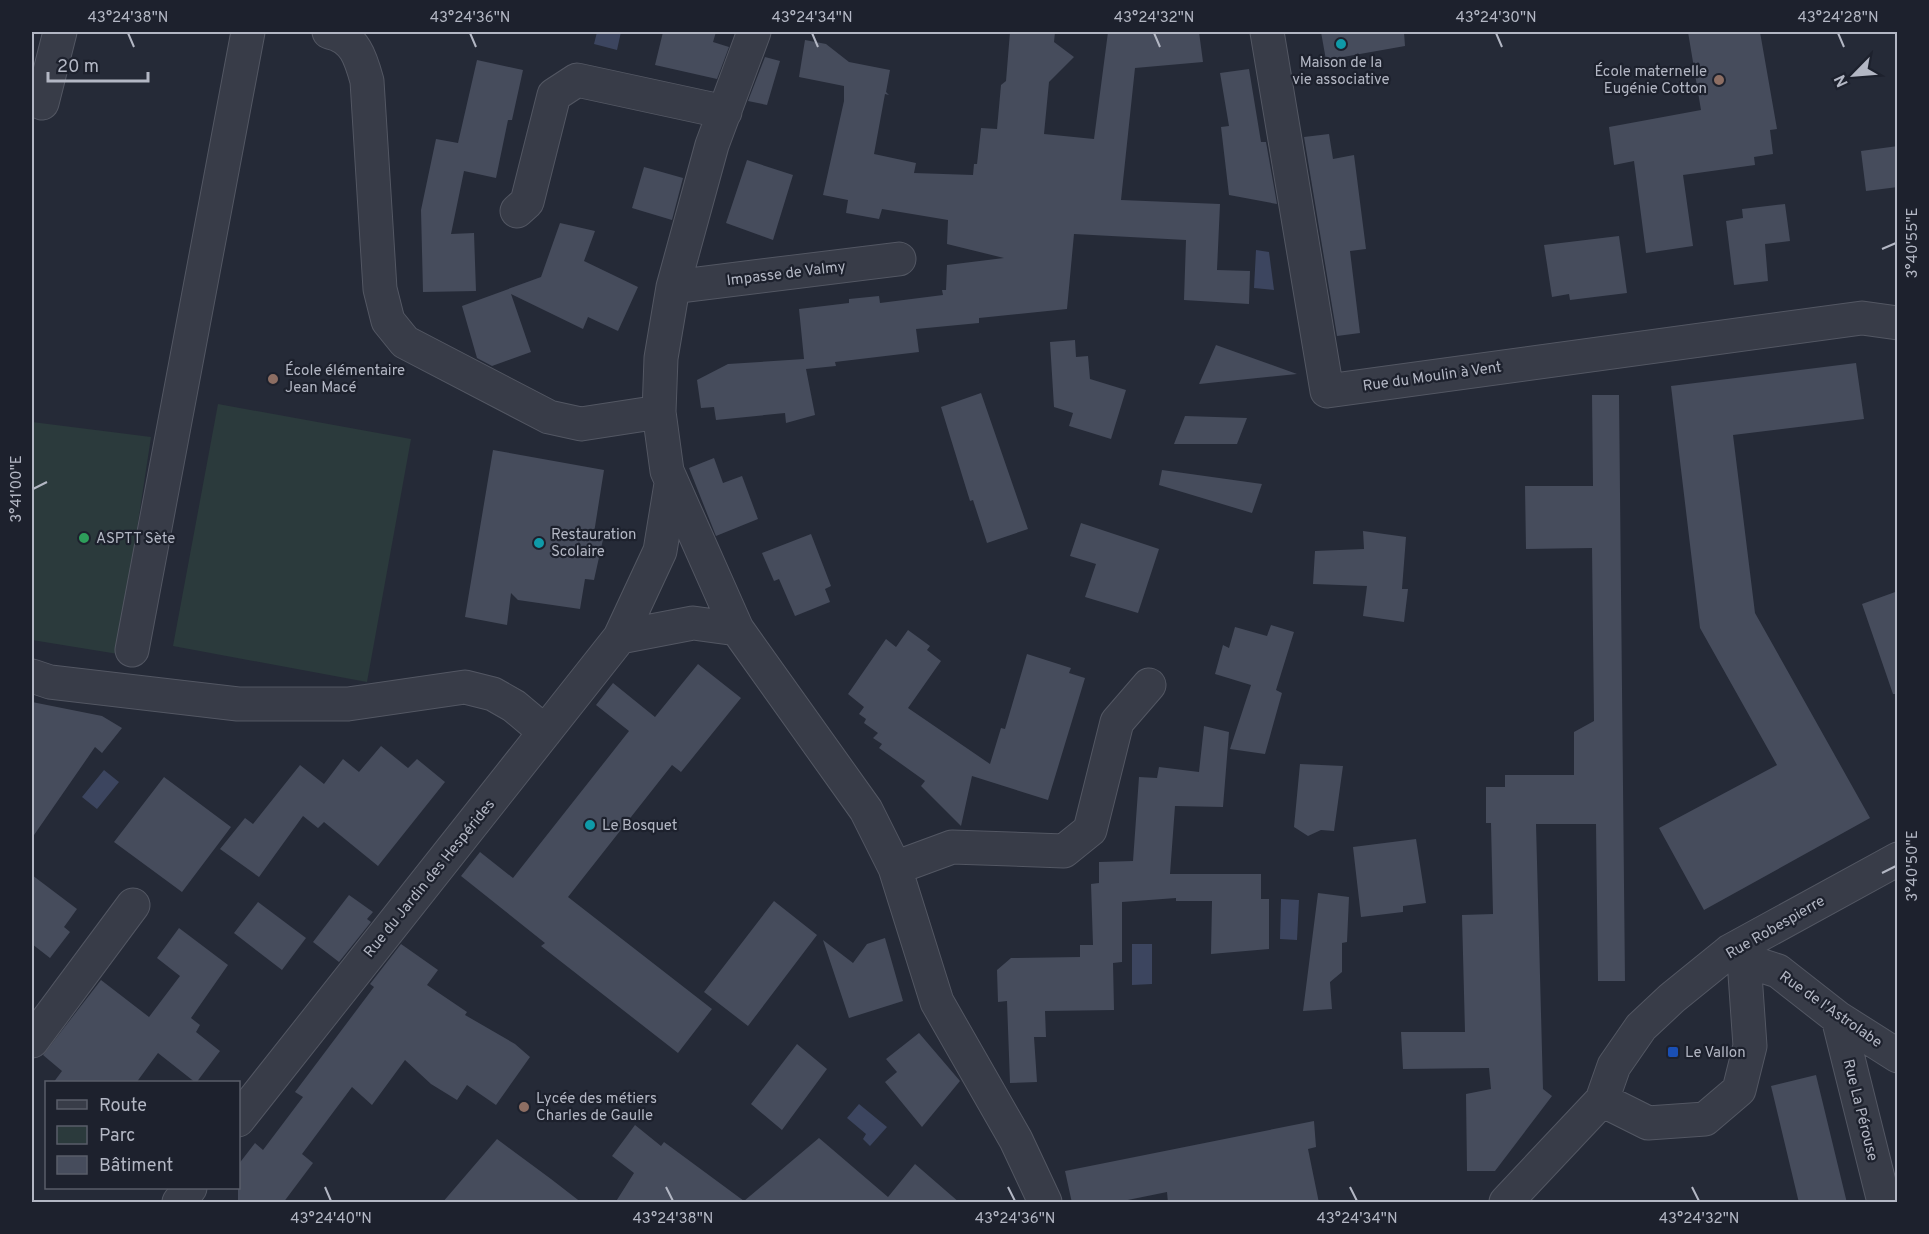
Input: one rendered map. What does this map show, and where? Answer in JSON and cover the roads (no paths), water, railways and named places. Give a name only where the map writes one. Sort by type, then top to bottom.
[{"type":"street","points":[[32,69],[39,61],[46,32]]},
{"type":"street","points":[[42,103],[60,32]]},
{"type":"street","points":[[132,650],[248,32]]},
{"type":"street","points":[[329,32],[335,33],[358,50],[367,81],[380,289],[388,321],[405,342],[549,417],[581,424],[659,412]]},
{"type":"street","points":[[754,32],[712,145],[674,287],[661,358],[659,412],[671,484],[737,629],[866,810],[895,868],[937,1002],[1016,1140],[1045,1203]]},
{"type":"street","name":"Rue du Moulin à Vent","points":[[1267,32],[1327,391],[1862,318],[1898,323]]},
{"type":"street","points":[[517,211],[527,202],[555,95],[577,80],[725,112]]},
{"type":"street","name":"Impasse de Valmy","points":[[674,287],[899,259]]},
{"type":"street","name":"Rue du Jardin des Hespérides","points":[[240,1117],[620,637],[660,551],[671,484]]},
{"type":"street","points":[[620,637],[693,623],[737,629]]},
{"type":"street","points":[[32,676],[50,682],[238,704],[348,704],[465,687],[493,694],[514,705],[545,732]]},
{"type":"street","points":[[895,868],[952,847],[1064,851],[1090,830],[1117,722],[1149,685]]},
{"type":"street","name":"Rue Robespierre","points":[[1506,1203],[1602,1100],[1614,1066],[1641,1027],[1672,998],[1898,859]]},
{"type":"street","points":[[32,1041],[133,905]]},
{"type":"street","points":[[1602,1100],[1648,1123],[1705,1119],[1739,1090],[1750,1046],[1737,956]]},
{"type":"street","name":"Rue de l'Astrolabe","points":[[1737,956],[1778,971],[1838,1018],[1898,1056]]},
{"type":"street","name":"Rue La Pérouse","points":[[1838,1018],[1884,1203]]},
{"type":"street","points":[[179,1203],[189,1189]]},
{"type":"water","points":[[597,32],[621,32],[617,50],[594,44]]},
{"type":"water","points":[[1256,250],[1269,252],[1274,290],[1254,288]]},
{"type":"water","points":[[104,770],[119,782],[97,809],[82,797]]},
{"type":"water","points":[[1281,899],[1299,900],[1297,940],[1280,939]]},
{"type":"water","points":[[1132,944],[1152,944],[1152,984],[1132,985]]},
{"type":"water","points":[[859,1104],[887,1127],[870,1146],[863,1139],[866,1134],[847,1118]]},
{"type":"place","name":"Maison de la vie associative","points":[[1341,44]]},
{"type":"place","name":"École maternelle Eugénie Cotton","points":[[1719,80]]},
{"type":"place","name":"École élémentaire Jean Macé","points":[[273,379]]},
{"type":"place","name":"ASPTT Sète","points":[[84,538]]},
{"type":"place","name":"Restauration Scolaire","points":[[539,543]]},
{"type":"place","name":"Le Bosquet","points":[[590,825]]},
{"type":"place","name":"Le Vallon","points":[[1673,1052]]},
{"type":"place","name":"Lycée des métiers Charles de Gaulle","points":[[524,1107]]}]
